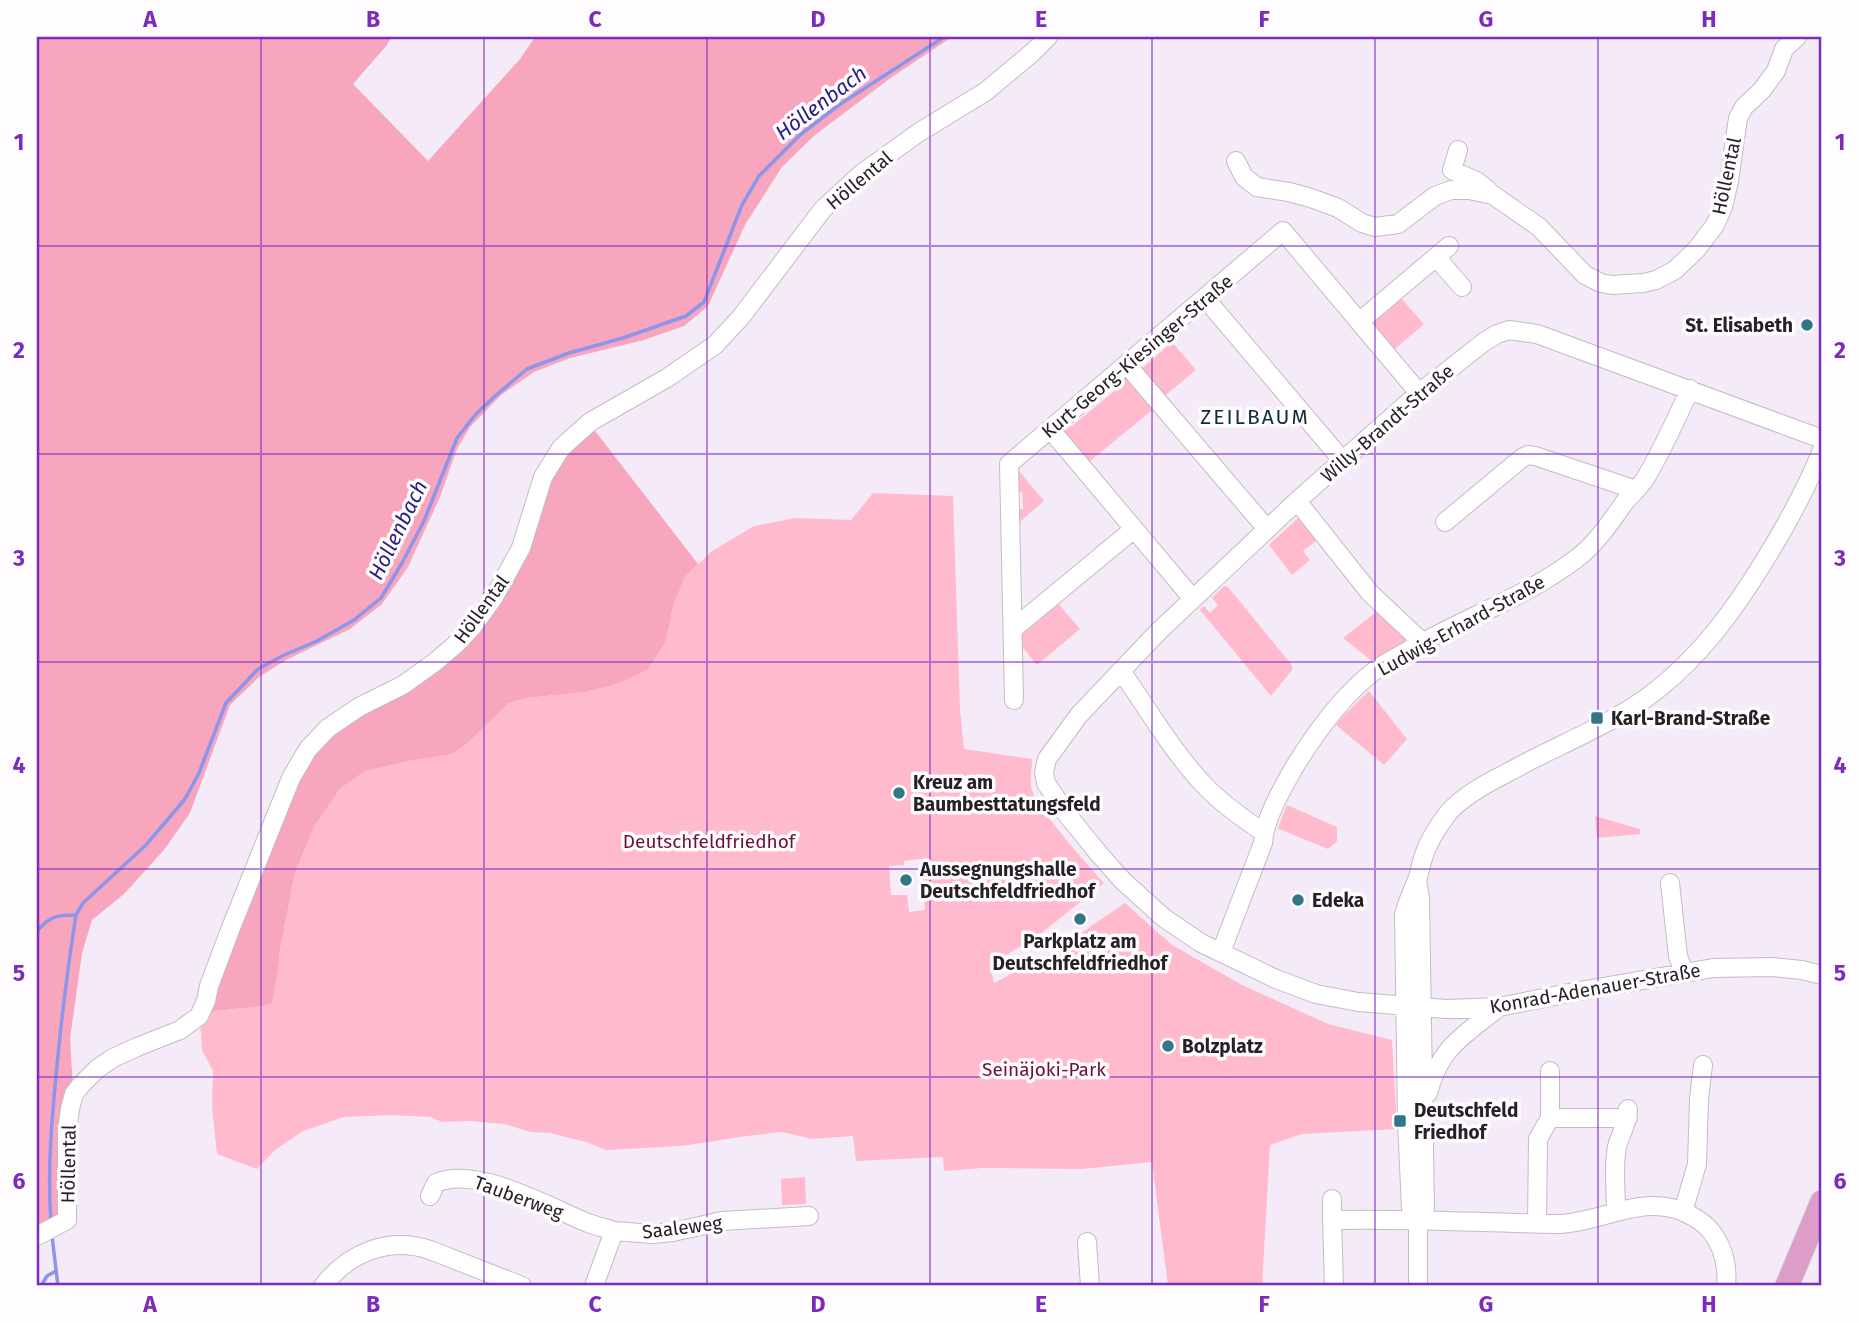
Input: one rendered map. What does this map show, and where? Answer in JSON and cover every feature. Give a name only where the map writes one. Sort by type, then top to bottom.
[{"type":"main road","points":[[1789,1286],[1822,1202]]},
{"type":"street","name":"Höllental","points":[[45,1231],[67,1220],[67,1132],[74,1094],[97,1069],[113,1058],[180,1030],[199,1016],[291,778],[308,749],[328,728],[359,707],[403,685],[435,662],[473,626],[494,597],[521,548],[543,477],[561,448],[590,422],[667,378],[715,345],[741,317],[823,209],[861,174],[918,133],[985,92],[1048,37]]},
{"type":"street","name":"Höllental","points":[[1458,150],[1452,170],[1478,182],[1539,227],[1585,275],[1612,285],[1643,283],[1665,276],[1696,250],[1715,225],[1723,207],[1738,118],[1744,107],[1762,90],[1776,71],[1784,49],[1797,37]]},
{"type":"street","name":"Höllental","points":[[1236,161],[1244,177],[1257,187],[1311,198],[1375,227],[1398,224],[1435,196],[1451,190],[1469,190],[1493,195]]},
{"type":"street","name":"Kurt-Georg-Kiesinger-Straße","points":[[1014,700],[1009,464],[1283,232],[1419,393]]},
{"type":"street","points":[[1359,322],[1442,252],[1462,287]]},
{"type":"street","points":[[1205,298],[1342,460]]},
{"type":"street","name":"Willy-Brandt-Straße","points":[[1045,766],[1079,715],[1159,631],[1342,460],[1419,393],[1497,334],[1508,330],[1537,334],[1822,439]]},
{"type":"street","points":[[1127,365],[1267,529]]},
{"type":"street","name":"Ludwig-Erhard-Straße","points":[[1221,952],[1263,843],[1263,832],[1284,783],[1306,748],[1345,698],[1376,669],[1422,642],[1532,588],[1577,558],[1597,539],[1643,482],[1690,389]]},
{"type":"street","points":[[1050,429],[1193,599]]},
{"type":"street","points":[[1419,1286],[1418,1220],[1411,1208],[1407,1122],[1420,898],[1417,880],[1425,853],[1450,812],[1468,795],[1516,767],[1602,726],[1662,687],[1692,660],[1724,622],[1759,570],[1791,518],[1822,450]]},
{"type":"street","points":[[1445,522],[1528,455],[1636,490]]},
{"type":"street","points":[[1297,501],[1370,593],[1422,642]]},
{"type":"street","points":[[1013,629],[1134,529]]},
{"type":"street","points":[[1121,671],[1180,757],[1199,779],[1228,807],[1263,832]]},
{"type":"street","name":"Konrad-Adenauer-Straße","points":[[1045,766],[1046,783],[1065,812],[1123,881],[1151,906],[1200,943],[1295,988],[1316,995],[1413,1007],[1499,1007],[1713,968],[1751,966],[1802,970],[1822,975]]},
{"type":"street","points":[[1670,883],[1678,956],[1684,973]]},
{"type":"street","points":[[1413,1007],[1423,1111],[1425,1209],[1418,1220]]},
{"type":"street","points":[[1423,1111],[1432,1079],[1446,1051],[1499,1007]]},
{"type":"street","points":[[1683,1212],[1697,1164],[1703,1065]]},
{"type":"street","points":[[1537,1224],[1538,1139],[1550,1118],[1550,1071]]},
{"type":"street","points":[[1550,1118],[1628,1113],[1616,1156],[1616,1211]]},
{"type":"street","name":"Tauberweg","points":[[430,1196],[436,1183],[444,1180],[483,1180],[614,1231]]},
{"type":"street","points":[[1332,1199],[1334,1286]]},
{"type":"street","points":[[1332,1220],[1573,1223],[1616,1211],[1646,1206],[1661,1207],[1683,1212],[1704,1224],[1717,1241],[1725,1261],[1726,1286]]},
{"type":"street","name":"Saaleweg","points":[[594,1286],[614,1231],[653,1234],[722,1222],[809,1216]]},
{"type":"street","points":[[1087,1242],[1090,1286]]},
{"type":"street","points":[[323,1286],[340,1267],[355,1257],[389,1244],[405,1244],[418,1246],[522,1286]]},
{"type":"green space","points":[[1399,296],[1424,324],[1390,353],[1369,322]]},
{"type":"green space","points":[[1172,342],[1196,370],[1162,398],[1139,371]]},
{"type":"green space","points":[[1121,376],[1130,378],[1155,408],[1085,465],[1061,436],[1062,428],[1065,425],[1072,426],[1118,388],[1118,379]]},
{"type":"green space","points":[[1015,466],[1044,501],[1014,527],[1014,509],[1023,509],[1022,492],[1013,492]]},
{"type":"green space","points":[[873,493],[953,496],[960,710],[964,749],[1032,759],[1031,786],[1034,795],[1063,835],[1104,883],[1039,935],[990,965],[994,983],[1052,953],[1125,903],[1172,945],[1242,985],[1328,1024],[1392,1040],[1397,1129],[1302,1134],[1270,1145],[1262,1286],[1168,1286],[1152,1162],[1082,1169],[982,1168],[944,1171],[943,1157],[856,1161],[853,1136],[812,1139],[782,1132],[682,1146],[606,1150],[586,1142],[504,1124],[442,1122],[430,1117],[391,1115],[344,1117],[303,1131],[275,1150],[257,1169],[217,1154],[212,1107],[213,1071],[202,1050],[200,1020],[206,1012],[264,1006],[272,1002],[295,873],[314,827],[340,789],[365,771],[470,741],[509,703],[614,685],[666,641],[673,606],[685,577],[712,551],[754,526],[795,518],[851,520]],"holes":[[[921,859],[925,910],[909,912],[907,895],[891,895],[889,866],[904,865],[904,861]]]},
{"type":"green space","points":[[1299,517],[1320,538],[1303,551],[1310,560],[1292,575],[1269,545]]},
{"type":"green space","points":[[1224,586],[1228,587],[1292,665],[1292,670],[1271,696],[1200,610],[1204,606],[1210,613],[1218,605],[1212,598]]},
{"type":"green space","points":[[1056,601],[1080,629],[1037,665],[1024,649],[1018,649],[1017,635]]},
{"type":"green space","points":[[1380,609],[1408,641],[1373,662],[1343,638]]},
{"type":"green space","points":[[1369,691],[1407,739],[1384,765],[1336,725]]},
{"type":"green space","points":[[1287,805],[1337,827],[1337,841],[1328,849],[1279,829]]},
{"type":"green space","points":[[1595,816],[1640,829],[1640,834],[1597,838]]},
{"type":"green space","points":[[805,1177],[806,1204],[782,1205],[781,1179]]},
{"type":"shaded area","points":[[37,37],[391,37],[353,84],[428,161],[520,59],[535,37],[952,37],[892,77],[815,135],[782,167],[745,225],[708,306],[684,326],[644,340],[570,358],[534,372],[501,395],[470,427],[457,449],[440,497],[408,567],[382,604],[350,629],[286,660],[259,677],[230,705],[190,813],[164,850],[124,894],[92,920],[82,953],[70,1039],[73,1088],[60,1217],[37,1224]]},
{"type":"shaded area","points":[[592,427],[698,564],[685,577],[673,606],[666,641],[647,670],[614,685],[585,692],[527,698],[509,703],[470,741],[452,754],[365,771],[340,789],[314,827],[295,873],[272,1003],[206,1012],[290,793],[308,763],[327,739],[465,645],[549,480],[566,453]]},
{"type":"waterway","name":"Höllenbach","points":[[51,1222],[53,1104],[76,915],[83,903],[146,845],[185,799],[199,773],[226,703],[258,669],[354,620],[381,598],[424,521],[457,438],[495,396],[527,369],[686,316],[704,302],[742,205],[759,176],[800,135],[839,105],[944,37]]},
{"type":"waterway","points":[[37,931],[54,917],[76,915]]},
{"type":"waterway","name":"Höllenbach","points":[[52,1236],[58,1286]]},
{"type":"waterway","points":[[41,1286],[47,1276],[56,1271]]},
{"type":"place","name":"St. Elisabeth","points":[[1807,325]]},
{"type":"place","name":"Karl-Brand-Straße","points":[[1597,718]]},
{"type":"place","name":"Kreuz am Baumbesttatungsfeld","points":[[899,793]]},
{"type":"place","name":"Aussegnungshalle Deutschfeldfriedhof","points":[[906,880]]},
{"type":"place","name":"Edeka","points":[[1298,900]]},
{"type":"place","name":"Parkplatz am Deutschfeldfriedhof","points":[[1080,919]]},
{"type":"place","name":"Bolzplatz","points":[[1168,1046]]},
{"type":"place","name":"Deutschfeld Friedhof","points":[[1400,1121]]},
{"type":"district","name":"ZEILBAUM","points":[[1255,417]]},
{"type":"park label","name":"Deutschfeldfriedhof","points":[[709,841]]},
{"type":"park label","name":"Seinäjoki-Park","points":[[1044,1069]]}]
